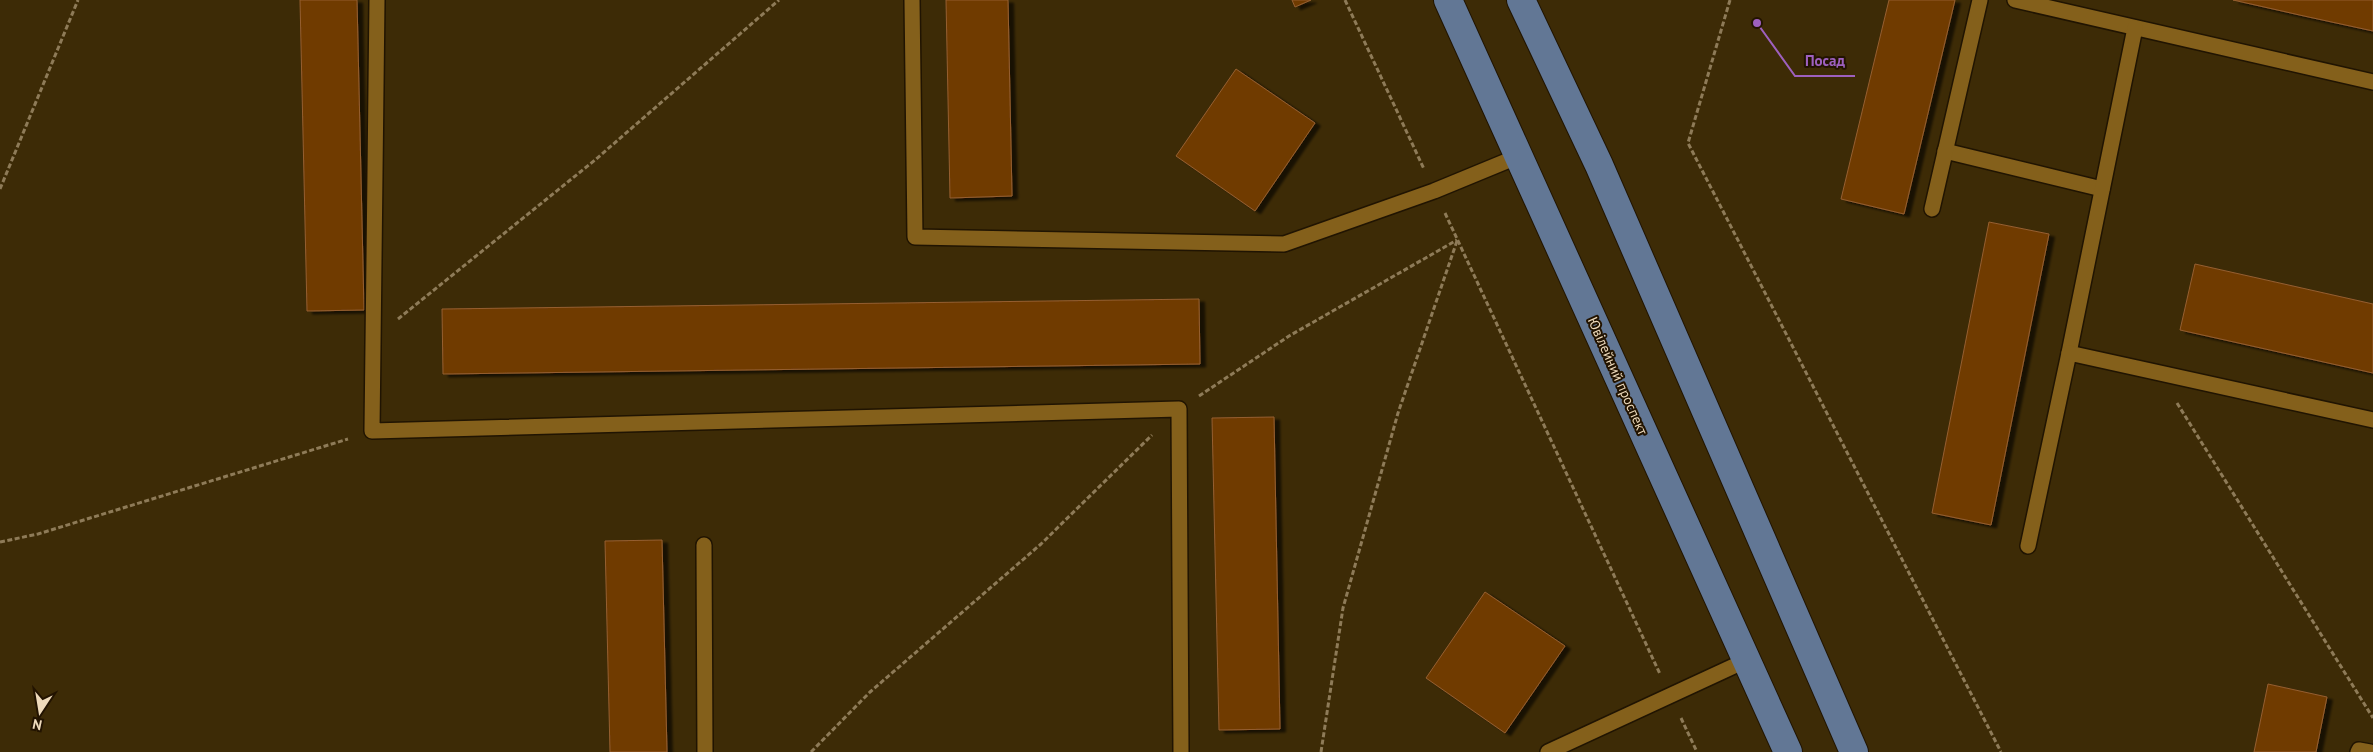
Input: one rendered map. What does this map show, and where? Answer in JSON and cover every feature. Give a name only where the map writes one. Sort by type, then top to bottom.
[{"type":"main road","name":"Ювілейний проспект","points":[[1448,0],[1788,752]]},
{"type":"main road","points":[[1521,0],[1599,165],[1854,752]]},
{"type":"lane","points":[[377,0],[372,431],[1179,409],[1181,752]]},
{"type":"lane","points":[[912,0],[915,237],[1284,244],[1434,192],[1519,156]]},
{"type":"lane","points":[[1932,209],[1980,0]]},
{"type":"lane","points":[[2015,0],[2373,82]]},
{"type":"lane","points":[[2028,546],[2136,28]]},
{"type":"lane","points":[[1945,151],[2102,189]]},
{"type":"lane","points":[[2069,353],[2373,420]]},
{"type":"lane","points":[[704,545],[705,752]]},
{"type":"lane","points":[[1548,752],[1747,660]]},
{"type":"lane","points":[[2358,752],[2359,750],[2370,752]]},
{"type":"path","points":[[0,189],[78,0]]},
{"type":"path","points":[[374,338],[595,160],[779,0]]},
{"type":"path","points":[[1345,0],[1697,752]]},
{"type":"path","points":[[1730,0],[1688,143],[2002,752]]},
{"type":"path","points":[[811,752],[870,692],[1041,544],[1179,409],[1289,336],[1457,240]]},
{"type":"path","points":[[1321,752],[1343,608],[1398,412],[1457,240]]},
{"type":"path","points":[[2158,372],[2373,718]]},
{"type":"path","points":[[0,542],[38,534],[372,431]]},
{"type":"building","points":[[300,0],[357,0],[364,310],[307,311]]},
{"type":"building","points":[[946,0],[1008,0],[1012,196],[950,198]]},
{"type":"building","points":[[1292,0],[1311,0],[1295,7]]},
{"type":"building","points":[[1889,0],[1955,0],[1904,214],[1841,199]]},
{"type":"building","points":[[2233,0],[2373,0],[2373,31],[2304,16]]},
{"type":"building","points":[[1236,69],[1315,123],[1255,211],[1176,156]]},
{"type":"building","points":[[1989,222],[2049,234],[1991,525],[1932,513]]},
{"type":"building","points":[[2195,264],[2373,304],[2373,373],[2180,330]]},
{"type":"building","points":[[1199,299],[1200,364],[443,374],[442,309]]},
{"type":"building","points":[[1274,417],[1280,729],[1219,730],[1212,418]]},
{"type":"building","points":[[662,540],[667,752],[610,752],[605,541]]},
{"type":"building","points":[[1485,592],[1565,646],[1505,733],[1426,678]]},
{"type":"building","points":[[2268,684],[2327,697],[2316,752],[2254,752]]},
{"type":"place","name":"Посад","points":[[1757,23]]}]
